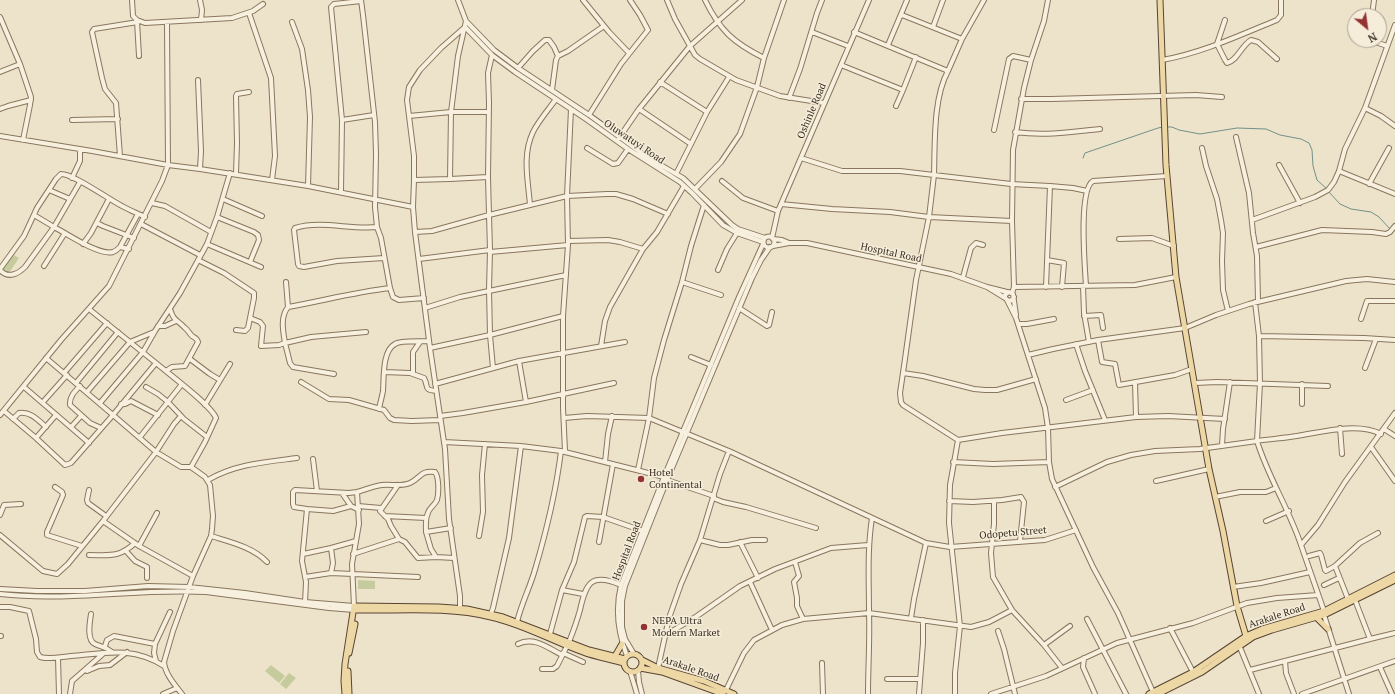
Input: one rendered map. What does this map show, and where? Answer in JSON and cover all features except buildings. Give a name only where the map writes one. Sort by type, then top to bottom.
[{"type":"main road","points":[[1160,0],[1167,176],[1176,277],[1209,469],[1233,588],[1246,636]]},
{"type":"main road","name":"Arakale Road","points":[[1153,693],[1194,672],[1253,637],[1283,625],[1316,617],[1348,599],[1393,579]]},
{"type":"main road","name":"Arakale Road","points":[[1153,693],[1202,672],[1246,636],[1324,613],[1355,600],[1393,579]]},
{"type":"main road","points":[[356,608],[460,609],[517,622],[550,634],[584,652],[625,659],[634,654],[642,660],[639,669],[630,671],[627,669],[625,659]]},
{"type":"main road","points":[[345,694],[345,664],[356,608]]},
{"type":"main road","points":[[349,694],[348,665],[356,608]]},
{"type":"main road","points":[[491,615],[568,644],[625,659]]},
{"type":"main road","points":[[1316,617],[1328,629]]},
{"type":"main road","points":[[614,656],[622,644]]},
{"type":"main road","name":"Arakale Road","points":[[642,660],[658,668],[704,681],[725,692]]},
{"type":"main road","name":"Arakale Road","points":[[639,669],[662,672],[734,694]]},
{"type":"street","points":[[132,0],[133,16],[138,21],[139,56]]},
{"type":"street","points":[[200,0],[202,10],[201,20]]},
{"type":"street","points":[[341,192],[342,120],[331,7],[334,4],[360,0],[364,15],[374,115],[376,154],[374,199],[377,226],[381,238],[390,288],[393,297],[399,300],[424,298]]},
{"type":"street","points":[[458,0],[466,21],[516,70]]},
{"type":"street","points":[[583,0],[629,53]]},
{"type":"street","points":[[589,115],[629,53],[648,30],[640,14],[630,0]]},
{"type":"street","points":[[667,0],[675,19],[690,46],[700,59],[729,77],[780,96],[824,103]]},
{"type":"street","points":[[705,0],[717,22],[738,44],[764,58]]},
{"type":"street","points":[[619,138],[639,109],[690,46],[742,0]]},
{"type":"street","points":[[695,189],[721,162],[740,134],[757,87],[764,58],[784,0]]},
{"type":"street","points":[[789,98],[822,0]]},
{"type":"street","name":"Oshinle Road","points":[[767,239],[773,228],[778,211],[848,46],[869,0]]},
{"type":"street","points":[[888,45],[908,0]]},
{"type":"street","points":[[933,27],[943,0]]},
{"type":"street","points":[[984,0],[962,38],[940,87],[934,175],[929,217],[918,267],[900,393],[901,402],[903,405],[958,440],[1002,433],[1151,415],[1224,418]]},
{"type":"street","points":[[1016,318],[1013,295],[1011,184],[1013,150],[1021,99],[1031,60],[1044,21],[1048,0]]},
{"type":"street","points":[[1162,60],[1185,55],[1217,44],[1279,18],[1281,15],[1281,0]]},
{"type":"street","points":[[120,156],[116,103],[105,89],[92,32],[94,30],[138,21],[145,23],[166,23],[232,18],[249,13],[263,4]]},
{"type":"street","points":[[249,13],[271,78],[275,156],[272,180]]},
{"type":"street","points":[[902,15],[962,38]]},
{"type":"street","points":[[0,17],[2,27],[5,29],[20,64],[31,97],[23,140]]},
{"type":"street","points":[[1226,20],[1217,44],[1227,63],[1230,63],[1244,44],[1251,40],[1258,42],[1277,59]]},
{"type":"street","points":[[450,179],[451,112],[457,62],[466,21]]},
{"type":"street","points":[[167,29],[172,22]]},
{"type":"street","points":[[292,22],[302,49],[308,90],[310,117],[308,186]]},
{"type":"street","points":[[0,415],[46,358],[109,286],[142,224],[162,181],[168,165],[166,23]]},
{"type":"street","points":[[1387,46],[1393,34],[1395,25]]},
{"type":"street","points":[[552,90],[556,60],[558,56],[568,51],[604,26]]},
{"type":"street","points":[[465,27],[492,55],[516,70]]},
{"type":"street","points":[[460,609],[460,596],[454,558],[444,442],[415,232],[413,207],[414,156],[407,95],[413,80],[429,60],[465,27]]},
{"type":"street","points":[[812,32],[848,46]]},
{"type":"street","points":[[854,32],[948,71]]},
{"type":"street","points":[[1247,32],[1251,40]]},
{"type":"street","points":[[516,70],[533,51],[546,40],[549,40],[558,56]]},
{"type":"street","points":[[1252,220],[1300,203],[1328,190],[1339,171],[1345,150],[1365,108],[1386,48]]},
{"type":"street","points":[[492,55],[488,73],[488,177],[490,335],[493,368]]},
{"type":"street","points":[[994,130],[1009,59],[1013,56],[1031,60]]},
{"type":"street","points":[[896,106],[916,57]]},
{"type":"street","points":[[0,72],[20,64]]},
{"type":"street","points":[[841,65],[903,90]]},
{"type":"street","name":"Oluwatuyi Road","points":[[516,70],[552,90],[647,157],[676,174],[695,189],[737,231]]},
{"type":"street","name":"Oluwatuyi Road","points":[[516,70],[628,149],[684,186],[723,225],[737,231]]},
{"type":"street","points":[[676,174],[707,112],[729,77]]},
{"type":"street","points":[[198,80],[201,151],[200,169]]},
{"type":"street","points":[[660,82],[707,112]]},
{"type":"street","points":[[236,174],[236,96],[237,94],[249,92]]},
{"type":"street","points":[[1021,99],[1051,100],[1196,95],[1222,97]]},
{"type":"street","points":[[530,205],[526,166],[530,140],[537,126],[556,99]]},
{"type":"street","points":[[0,109],[31,100]]},
{"type":"street","points":[[1365,108],[1381,116],[1395,126]]},
{"type":"street","points":[[517,622],[534,575],[544,538],[563,451],[564,418],[562,354],[568,243],[567,196],[571,109]]},
{"type":"street","points":[[639,109],[691,144]]},
{"type":"street","points":[[409,116],[451,112],[489,112]]},
{"type":"street","points":[[342,120],[374,115]]},
{"type":"street","points":[[72,120],[118,119]]},
{"type":"street","points":[[1016,132],[1050,134],[1100,129]]},
{"type":"street","points":[[0,136],[168,165],[230,173],[308,186],[413,207]]},
{"type":"street","points":[[1236,137],[1249,193],[1256,247],[1260,384],[1257,441],[1266,466],[1288,511],[1301,545],[1349,694]]},
{"type":"street","points":[[587,148],[613,164],[618,162],[628,149]]},
{"type":"street","points":[[1202,148],[1203,158],[1217,199],[1223,232],[1223,290],[1228,311]]},
{"type":"street","points":[[1370,184],[1389,148]]},
{"type":"street","points":[[72,178],[80,160],[80,149]]},
{"type":"street","points":[[801,158],[842,171],[900,171],[1011,184],[1073,188],[1087,191]]},
{"type":"street","points":[[1279,165],[1300,203]]},
{"type":"street","points":[[1339,171],[1395,194]]},
{"type":"street","points":[[100,403],[143,352],[207,244],[230,173]]},
{"type":"street","points":[[80,182],[54,227],[25,267],[20,272],[12,275],[7,275],[0,270],[24,236],[34,215],[56,179],[61,174],[80,182],[144,217]]},
{"type":"street","points":[[1089,342],[1084,316],[1083,246],[1087,191],[1090,183],[1093,181],[1167,176]]},
{"type":"street","points":[[414,180],[488,177]]},
{"type":"street","points":[[722,181],[743,198],[778,211]]},
{"type":"street","points":[[601,346],[605,321],[610,307],[643,249],[657,232],[684,186]]},
{"type":"street","points":[[1046,287],[1050,186]]},
{"type":"street","points":[[49,190],[70,199]]},
{"type":"street","points":[[415,232],[432,231],[567,196],[616,194],[633,199],[668,214]]},
{"type":"street","points":[[223,198],[262,216]]},
{"type":"street","points":[[83,244],[97,223],[110,199]]},
{"type":"street","points":[[152,203],[165,206],[211,232]]},
{"type":"street","points":[[781,204],[832,209],[890,212],[929,217],[1012,221]]},
{"type":"street","points":[[638,470],[649,418],[657,364],[682,282],[690,246],[704,205]]},
{"type":"street","points":[[34,215],[83,244],[109,253],[114,252],[120,247],[138,214]]},
{"type":"street","points":[[217,217],[254,232],[258,236],[259,240],[250,262]]},
{"type":"street","points":[[97,223],[134,238]]},
{"type":"street","points":[[142,224],[199,257],[254,293],[250,318],[246,330],[236,330]]},
{"type":"street","points":[[377,226],[360,228],[310,225],[295,228],[298,264],[300,267],[337,261],[384,258]]},
{"type":"street","points":[[1256,247],[1322,230],[1386,234],[1392,229]]},
{"type":"street","points":[[666,478],[756,270],[774,242],[737,231],[718,270]]},
{"type":"street","points":[[44,266],[65,233]]},
{"type":"street","points":[[1119,239],[1152,238],[1174,246]]},
{"type":"street","points":[[767,239],[782,240],[790,243]]},
{"type":"street","points":[[767,239],[766,247],[790,243]]},
{"type":"street","points":[[686,432],[711,365],[739,297],[767,239]]},
{"type":"street","points":[[419,259],[608,240],[643,249]]},
{"type":"street","name":"Hospital Road","points":[[790,243],[806,243],[963,277],[987,287]]},
{"type":"street","points":[[963,277],[972,248],[976,243],[983,245]]},
{"type":"street","points":[[207,244],[261,267]]},
{"type":"street","points":[[120,247],[129,249]]},
{"type":"street","points":[[1046,260],[1064,263],[1062,287]]},
{"type":"street","points":[[425,308],[489,290],[522,285],[566,275]]},
{"type":"street","points":[[1014,287],[1135,285],[1176,277]]},
{"type":"street","points":[[1028,355],[1098,340],[1185,328],[1228,311],[1257,302],[1355,279],[1395,282]]},
{"type":"street","points":[[286,282],[288,307],[284,314],[283,323],[285,343],[290,363],[293,367],[334,374]]},
{"type":"street","points":[[682,282],[721,295]]},
{"type":"street","points":[[987,287],[1013,295]]},
{"type":"street","points":[[987,287],[1010,301],[1013,295]]},
{"type":"street","points":[[288,307],[329,300],[354,293],[390,288]]},
{"type":"street","points":[[1007,292],[1005,295],[1006,299],[1016,318],[1045,408],[1048,428],[1049,462],[1052,479],[1093,567],[1118,613],[1153,693]]},
{"type":"street","points":[[1361,319],[1367,301],[1395,301]]},
{"type":"street","points":[[166,371],[172,367],[185,366],[198,345],[198,340],[192,336],[184,326],[172,317],[170,308]]},
{"type":"street","points":[[739,308],[767,326],[769,325],[772,312]]},
{"type":"street","points":[[89,309],[182,384],[215,414],[216,418],[208,437],[191,466]]},
{"type":"street","points":[[1084,316],[1101,315],[1103,328]]},
{"type":"street","points":[[430,348],[490,335],[563,316]]},
{"type":"street","points":[[250,318],[260,322],[263,326],[260,346],[279,345],[311,337],[366,332]]},
{"type":"street","points":[[1018,324],[1027,324],[1054,319]]},
{"type":"street","points":[[158,326],[165,326],[176,321]]},
{"type":"street","points":[[43,402],[107,323]]},
{"type":"street","points":[[87,392],[130,342],[155,331]]},
{"type":"street","points":[[101,428],[90,423],[81,416],[70,405],[69,401],[78,384],[118,332]]},
{"type":"street","points":[[1259,336],[1376,338],[1395,340]]},
{"type":"street","points":[[1366,368],[1376,338]]},
{"type":"street","points":[[1098,340],[1102,362],[1115,364],[1119,385],[1175,375],[1192,369]]},
{"type":"street","points":[[379,409],[383,390],[387,353],[391,347],[396,343],[429,341]]},
{"type":"street","points":[[413,374],[413,352],[420,342]]},
{"type":"street","points":[[435,384],[520,361],[625,342]]},
{"type":"street","points":[[1076,344],[1105,420]]},
{"type":"street","points":[[691,357],[711,365]]},
{"type":"street","points":[[46,358],[156,452],[181,467],[191,466],[208,480],[210,485],[213,516],[211,536],[188,589],[164,659],[164,666]]},
{"type":"street","points":[[190,359],[220,380]]},
{"type":"street","points":[[520,361],[526,402]]},
{"type":"street","points":[[4,411],[65,465],[71,463],[89,443],[156,363]]},
{"type":"street","points":[[205,405],[230,364]]},
{"type":"street","points":[[384,372],[413,374],[424,378],[427,389],[436,391]]},
{"type":"street","points":[[903,373],[923,376],[974,389],[985,390],[997,390],[1036,379]]},
{"type":"street","points":[[301,382],[329,399],[349,400],[386,412],[390,418],[394,420],[412,421],[440,418],[526,402],[614,383]]},
{"type":"street","points":[[1135,382],[1136,417]]},
{"type":"street","points":[[1222,445],[1224,418],[1230,382]]},
{"type":"street","points":[[1195,383],[1230,382],[1328,386]]},
{"type":"street","points":[[140,438],[182,384]]},
{"type":"street","points":[[1302,384],[1302,404]]},
{"type":"street","points":[[24,387],[89,443]]},
{"type":"street","points":[[146,387],[168,402],[181,416],[208,437]]},
{"type":"street","points":[[1066,400],[1094,390]]},
{"type":"street","points":[[122,404],[131,401],[158,415]]},
{"type":"street","points":[[13,419],[19,413],[26,412],[46,427]]},
{"type":"street","points":[[1301,545],[1318,525],[1345,482],[1395,413]]},
{"type":"street","points":[[36,438],[56,415]]},
{"type":"street","points":[[71,427],[81,416]]},
{"type":"street","points":[[0,535],[43,571],[53,574],[59,573],[103,521],[156,452],[181,416]]},
{"type":"street","name":"Odopetu Street","points":[[564,418],[587,416],[649,418],[729,451],[926,543],[950,547],[1045,540],[1076,530]]},
{"type":"street","points":[[605,462],[608,434],[612,416]]},
{"type":"street","points":[[1340,428],[1342,454]]},
{"type":"street","points":[[1055,487],[1107,462],[1131,455],[1156,451],[1200,449],[1283,438],[1340,428],[1366,430],[1380,434]]},
{"type":"street","points":[[1384,429],[1395,436]]},
{"type":"street","points":[[955,694],[955,673],[960,626],[957,590],[950,547],[949,501],[953,462],[958,440]]},
{"type":"street","points":[[444,442],[521,446],[563,451],[666,478],[713,497],[816,528]]},
{"type":"street","points":[[479,536],[483,512],[482,475],[485,444]]},
{"type":"street","points":[[491,615],[509,538],[521,446]]},
{"type":"street","points":[[1371,446],[1395,481]]},
{"type":"street","points":[[658,668],[669,618],[681,584],[700,540],[720,474],[729,451]]},
{"type":"street","points":[[208,480],[229,469],[241,466],[297,458]]},
{"type":"street","points":[[313,459],[317,491]]},
{"type":"street","points":[[953,462],[993,464],[1049,462]]},
{"type":"street","points":[[599,542],[613,464]]},
{"type":"street","points":[[1156,481],[1209,469]]},
{"type":"street","points":[[381,508],[358,508],[351,506],[333,511],[294,507],[292,504],[293,492],[294,490],[342,493],[357,492],[378,486],[410,483],[422,473],[430,471],[436,473],[438,488],[437,499],[428,512],[426,518],[426,532],[431,549],[436,557]]},
{"type":"street","name":"Hospital Road","points":[[625,659],[618,628],[618,608],[621,585],[666,478]]},
{"type":"street","name":"Hospital Road","points":[[634,654],[625,639],[622,627],[622,601],[629,574],[666,478]]},
{"type":"street","points":[[398,485],[381,508],[380,512],[385,516],[399,539],[405,542],[418,558],[454,558]]},
{"type":"street","points":[[55,487],[62,492],[63,495],[47,535],[82,546]]},
{"type":"street","points":[[1215,497],[1240,492],[1266,492],[1276,488]]},
{"type":"street","points":[[89,490],[87,500],[88,503],[106,516]]},
{"type":"street","points":[[0,589],[85,591],[148,586],[188,589],[305,604],[356,608],[352,574],[353,554],[359,524],[357,492]]},
{"type":"street","points":[[342,493],[351,506]]},
{"type":"street","points":[[949,501],[994,501],[1018,497],[1023,499],[1020,541]]},
{"type":"street","points":[[994,501],[992,544],[993,577],[1012,610],[1044,645],[1062,668]]},
{"type":"street","points":[[0,514],[4,505],[21,504]]},
{"type":"street","points":[[305,604],[303,554],[307,509]]},
{"type":"street","points":[[1266,521],[1288,511]]},
{"type":"street","points":[[89,555],[121,554],[126,551],[137,544],[157,513]]},
{"type":"street","points":[[385,516],[426,518]]},
{"type":"street","points":[[550,634],[562,590],[574,562],[584,517],[603,518],[643,531]]},
{"type":"street","points":[[868,694],[869,613],[867,577],[868,545],[872,518]]},
{"type":"street","points":[[103,521],[137,544],[193,576]]},
{"type":"street","points":[[426,532],[451,528]]},
{"type":"street","points":[[1309,556],[1320,553],[1322,555],[1326,571],[1335,566],[1356,546],[1378,533]]},
{"type":"street","points":[[211,536],[255,552],[262,556],[267,562]]},
{"type":"street","points":[[353,554],[399,539]]},
{"type":"street","points":[[700,540],[720,545],[752,540],[765,540]]},
{"type":"street","points":[[303,554],[356,541]]},
{"type":"street","points":[[740,542],[758,578]]},
{"type":"street","points":[[911,618],[926,543]]},
{"type":"street","points":[[666,633],[698,616],[740,586],[775,569],[831,548],[868,545]]},
{"type":"street","points":[[331,548],[333,563],[331,573]]},
{"type":"street","points":[[126,551],[135,561],[147,567],[147,578]]},
{"type":"street","points":[[795,562],[799,576],[794,582],[794,586],[797,606],[802,619]]},
{"type":"street","points":[[1335,566],[1348,599]]},
{"type":"street","points":[[1233,588],[1310,572]]},
{"type":"street","points":[[305,576],[331,573],[418,577]]},
{"type":"street","points":[[1324,585],[1339,578]]},
{"type":"street","points":[[542,669],[554,668],[568,644],[573,632],[583,594],[588,585],[595,581],[608,581],[621,585]]},
{"type":"street","points":[[750,582],[772,630]]},
{"type":"street","points":[[0,594],[57,596],[188,589]]},
{"type":"street","points":[[562,590],[583,594]]},
{"type":"street","points":[[991,694],[1046,676],[1102,649],[1170,628],[1193,623],[1237,606],[1257,600],[1318,595]]},
{"type":"street","points":[[1355,600],[1370,639]]},
{"type":"street","points":[[0,607],[10,607],[28,610],[30,612],[38,655],[47,658],[58,658],[112,652],[127,652],[145,656],[164,666],[182,694]]},
{"type":"street","points":[[725,692],[747,647],[754,640],[772,630],[802,619],[869,613],[971,627],[983,624],[1012,610]]},
{"type":"street","points":[[156,661],[154,653],[155,644],[170,612]]},
{"type":"street","points":[[91,614],[91,640],[93,644],[104,646],[112,652]]},
{"type":"street","points":[[1087,619],[1126,694]]},
{"type":"street","points":[[919,694],[923,643],[923,620]]},
{"type":"street","points":[[1044,645],[1070,626]]},
{"type":"street","points":[[1170,628],[1194,672]]},
{"type":"street","points":[[998,631],[1015,694]]},
{"type":"street","points":[[1250,670],[1395,633]]},
{"type":"street","points":[[104,646],[107,640],[114,636],[155,644]]},
{"type":"street","points":[[518,644],[525,640],[534,642],[583,662]]},
{"type":"street","points":[[1239,645],[1260,694]]},
{"type":"street","points":[[84,671],[90,670],[97,666],[110,665],[127,652]]},
{"type":"street","points":[[70,694],[72,681],[105,653]]},
{"type":"street","points":[[58,658],[58,694]]},
{"type":"street","points":[[1084,658],[1083,667],[1094,693],[1089,694]]},
{"type":"street","points":[[1285,661],[1286,673],[1294,694]]},
{"type":"street","points":[[1302,694],[1395,661]]},
{"type":"street","points":[[1076,662],[1083,667]]},
{"type":"street","points":[[822,663],[823,694]]},
{"type":"street","points":[[1380,667],[1392,694]]},
{"type":"street","points":[[639,669],[639,685],[642,694]]},
{"type":"street","points":[[630,671],[637,694]]},
{"type":"street","points":[[887,680],[920,679]]},
{"type":"street","points":[[163,694],[177,688]]},
{"type":"green space","points":[[12,254],[19,258],[9,273],[6,273],[2,269]]},
{"type":"green space","points":[[358,580],[375,581],[375,589],[358,589]]},
{"type":"green space","points":[[271,665],[285,676],[279,683],[265,671]]},
{"type":"green space","points":[[289,673],[296,678],[286,689],[280,684]]},
{"type":"waterway","points":[[1083,158],[1085,153],[1163,127]]},
{"type":"waterway","points":[[1166,127],[1172,127],[1179,130],[1200,134],[1237,128],[1266,129],[1280,135],[1301,139],[1309,143],[1312,150],[1313,166],[1317,180],[1327,189]]},
{"type":"waterway","points":[[1329,192],[1340,204],[1351,209],[1371,212],[1379,217],[1390,229]]},
{"type":"place","name":"Hotel Continental","points":[[641,479]]},
{"type":"place","name":"NEPA Ultra Modern Market","points":[[644,627]]}]
